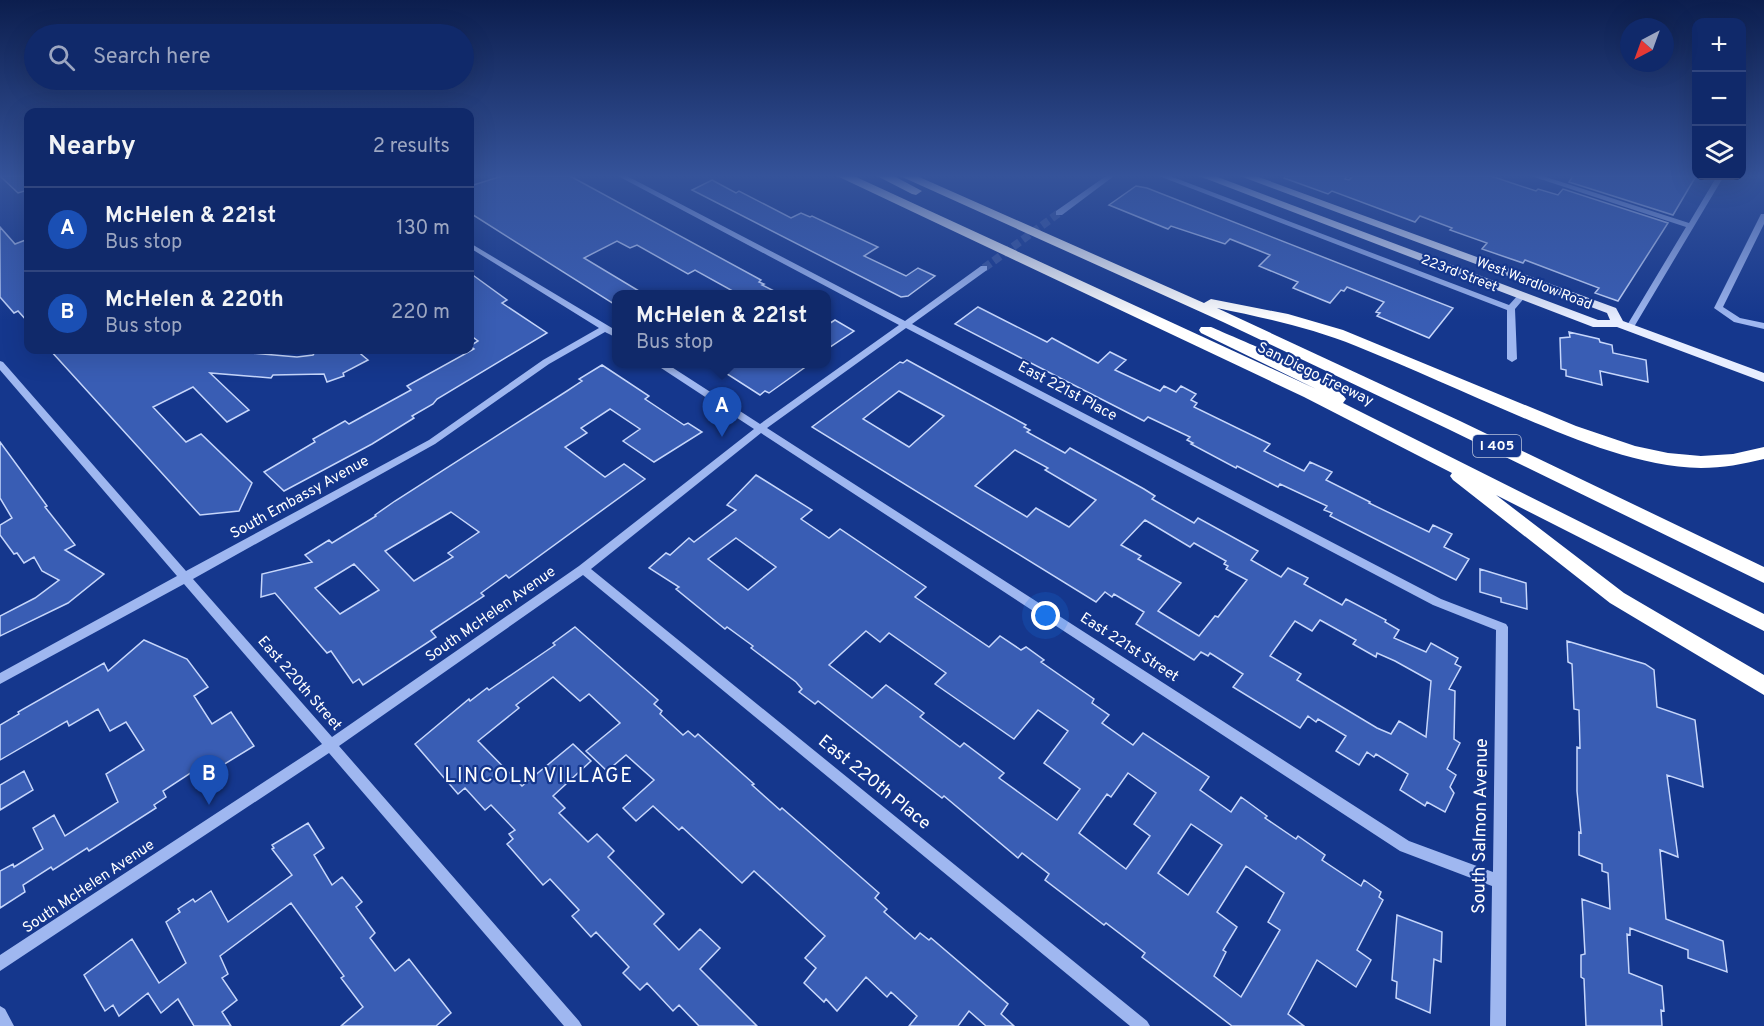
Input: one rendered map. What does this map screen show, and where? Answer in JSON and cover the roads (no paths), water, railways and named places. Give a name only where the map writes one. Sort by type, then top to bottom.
[{"type":"highway","name":"San Diego Freeway","points":[[947,224],[1124,305],[1368,422],[1764,623]]},
{"type":"highway","points":[[972,224],[1318,383],[1368,422]]},
{"type":"highway","points":[[989,224],[1174,308],[1228,319]]},
{"type":"highway","name":"San Diego Freeway","points":[[1014,224],[1228,319],[1454,425],[1764,576]]},
{"type":"highway","points":[[1177,296],[1312,325],[1557,426],[1620,449],[1707,461],[1735,460],[1764,453]]},
{"type":"highway","points":[[1424,450],[1617,598],[1764,686]]},
{"type":"main road","name":"West Wardlow Road","points":[[1331,224],[1597,324],[1624,325]]},
{"type":"main road","name":"West Wardlow Road","points":[[1375,224],[1612,311],[1624,325]]},
{"type":"main road","points":[[1624,325],[1764,378]]},
{"type":"street","name":"East 221st Place","points":[[713,224],[1437,602],[1502,627]]},
{"type":"street","name":"223rd Street","points":[[1288,224],[1511,309]]},
{"type":"street","points":[[1624,325],[1691,226],[1684,224]]},
{"type":"street","points":[[1760,224],[1718,308],[1737,321],[1764,326]]},
{"type":"street","points":[[474,248],[612,333]]},
{"type":"street","points":[[474,254],[479,252]]},
{"type":"street","name":"South McHelen Avenue","points":[[0,964],[331,745],[583,569],[762,427],[984,268]]},
{"type":"street","points":[[1512,359],[1511,309],[1522,296]]},
{"type":"street","name":"South Embassy Avenue","points":[[0,679],[185,580],[432,442],[546,362],[605,328]]},
{"type":"street","name":"East 220th Street","points":[[0,364],[574,1026]]},
{"type":"street","name":"East 221st Street","points":[[669,368],[1405,846],[1498,881]]},
{"type":"street","name":"East 220th Place","points":[[583,569],[1142,1026]]},
{"type":"street","name":"South Salmon Avenue","points":[[1498,1026],[1502,627]]},
{"type":"street","points":[[0,1014],[6,1026]]},
{"type":"tunnel","points":[[984,268],[1044,224]]},
{"type":"place","name":"McHelen & 221st","points":[[722,437]]},
{"type":"place","name":"McHelen & 220th","points":[[209,805]]},
{"type":"district","name":"LINCOLN VILLAGE","points":[[539,777]]}]
